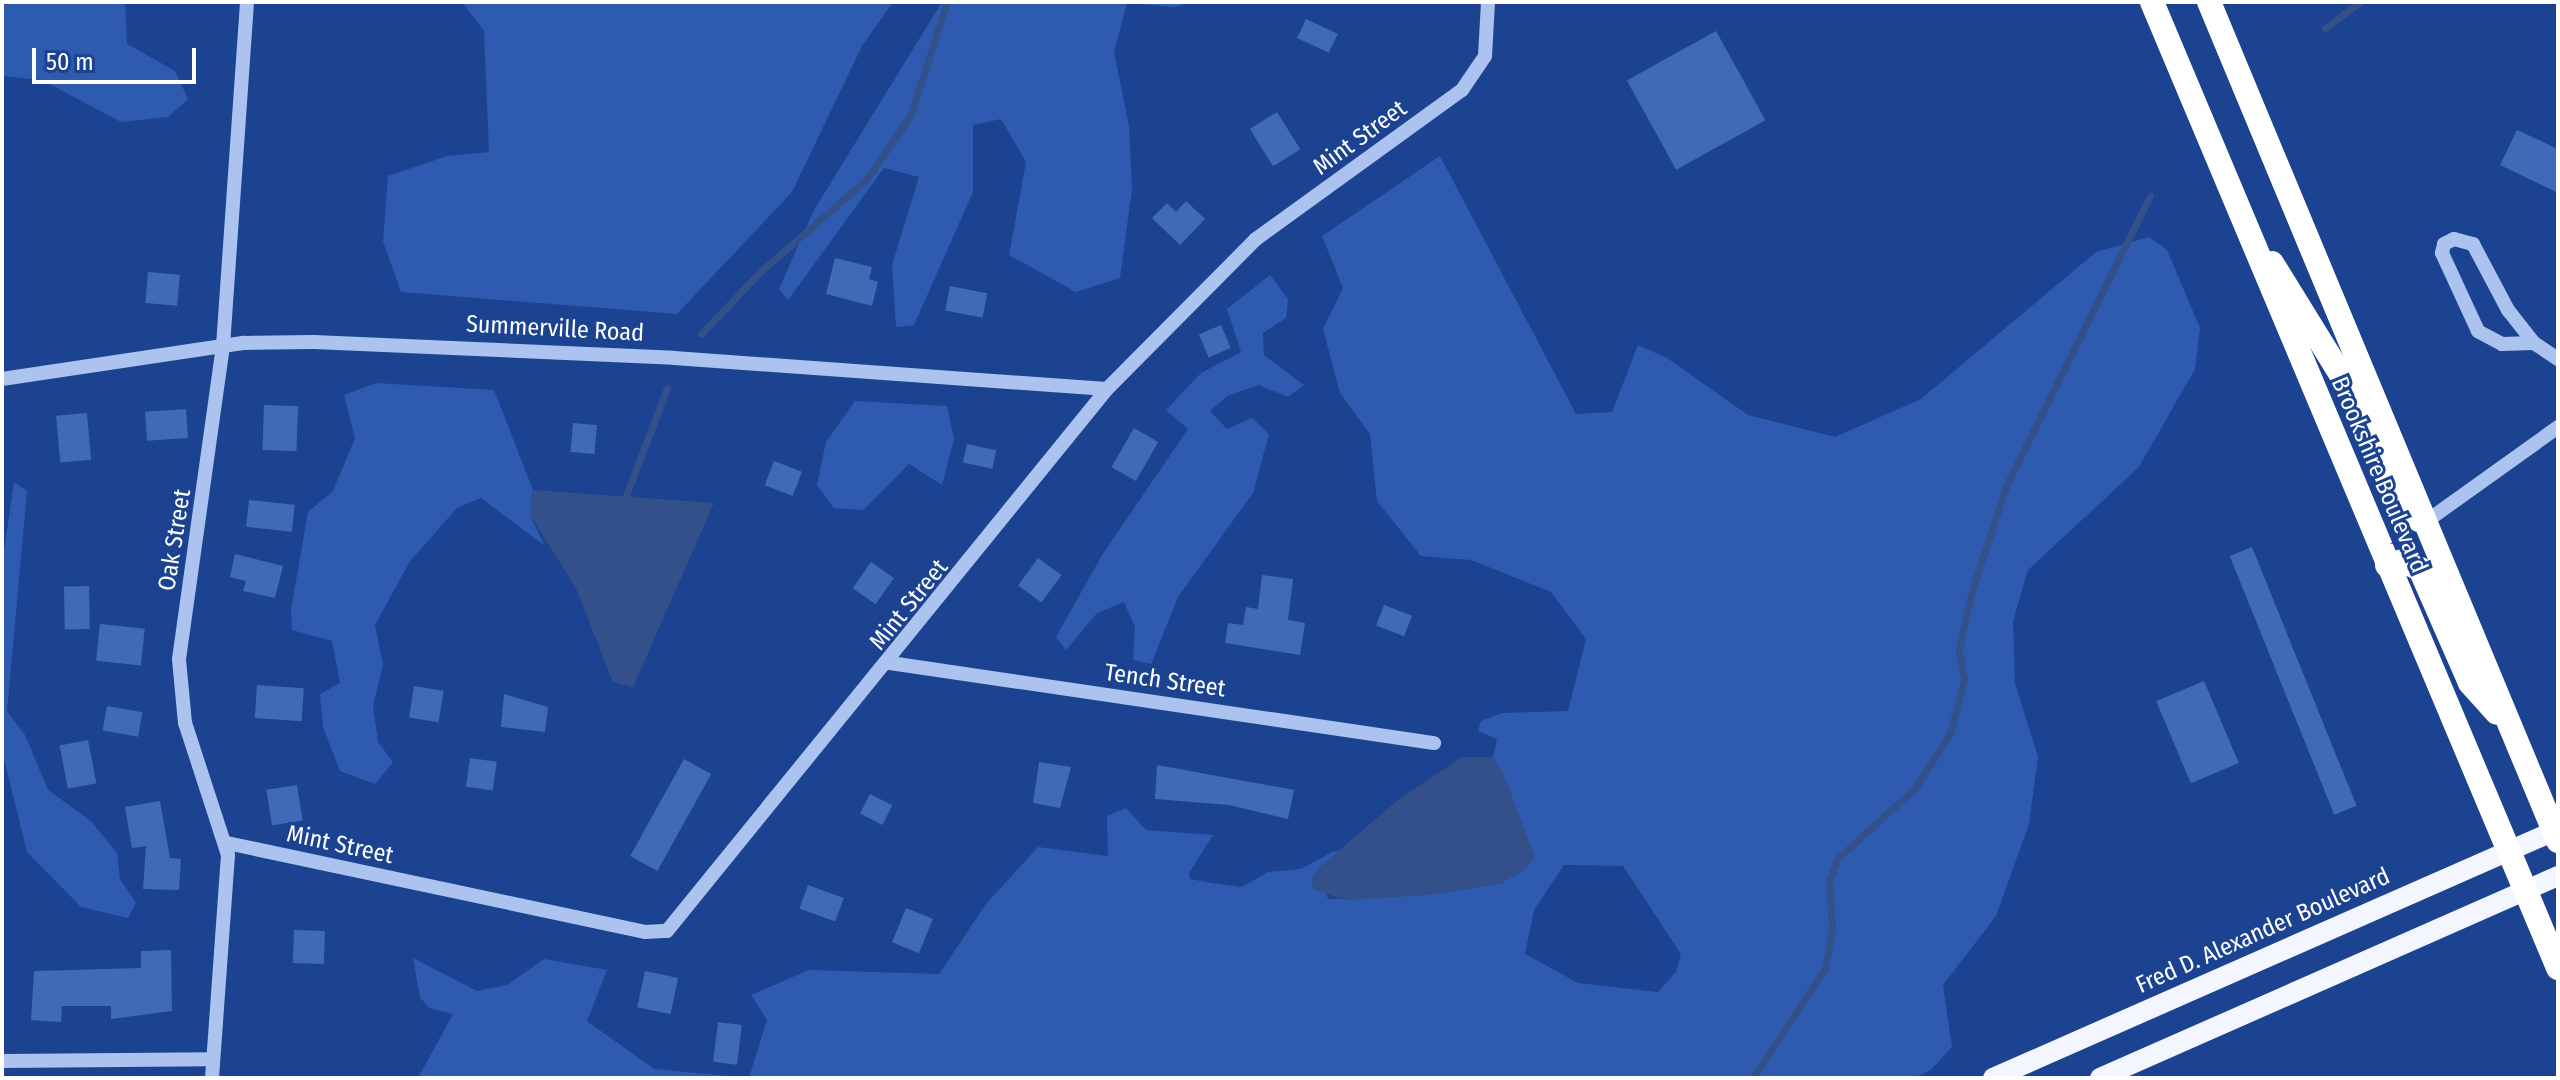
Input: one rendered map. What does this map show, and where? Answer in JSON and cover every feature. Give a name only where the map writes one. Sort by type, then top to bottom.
[{"type":"highway","name":"Brookshire Boulevard","points":[[2152,2],[2558,968]]},
{"type":"highway","name":"Brookshire Boulevard","points":[[2209,2],[2556,836]]},
{"type":"highway","points":[[2237,207],[2348,386],[2399,505],[2424,523]]},
{"type":"highway","points":[[2387,565],[2403,561],[2420,569],[2470,683],[2510,727]]},
{"type":"main road","name":"Fred D. Alexander Boulevard","points":[[1993,1078],[2509,852],[2556,836]]},
{"type":"main road","points":[[2100,1078],[2558,876]]},
{"type":"street","name":"Oak Street","points":[[212,1078],[227,843],[185,723],[179,684],[223,346],[247,2]]},
{"type":"street","name":"Mint Street","points":[[227,843],[661,933],[890,663],[1107,389],[1256,239],[1462,90],[1485,56],[1488,2]]},
{"type":"street","points":[[2534,343],[2502,344],[2478,331],[2442,253],[2444,244],[2454,239],[2473,244],[2508,310],[2534,343],[2558,359]]},
{"type":"street","name":"Summerville Road","points":[[2,379],[223,346],[476,346],[1107,389]]},
{"type":"street","points":[[2424,523],[2558,427]]},
{"type":"street","name":"Tench Street","points":[[890,663],[1434,743]]},
{"type":"street","points":[[2,1061],[212,1059]]},
{"type":"shaded area","points":[[2,2],[125,2],[127,44],[175,71],[188,99],[168,117],[121,122],[42,80],[2,76]]},
{"type":"shaded area","points":[[462,2],[893,2],[862,46],[792,192],[677,314],[401,292],[383,241],[388,176],[447,156],[489,152],[484,31]]},
{"type":"shaded area","points":[[942,2],[1190,2],[1175,7],[1127,3],[1114,52],[1129,126],[1132,189],[1120,278],[1076,292],[1009,255],[1026,162],[1001,119],[973,125],[973,192],[914,325],[896,327],[892,265],[919,177],[884,168],[788,300],[779,289],[814,210]]},
{"type":"shaded area","points":[[1440,156],[1576,414],[1612,412],[1638,345],[1667,358],[1748,415],[1835,437],[1921,399],[2096,252],[2149,237],[2167,250],[2200,328],[2195,369],[2139,467],[2028,570],[2013,621],[2015,683],[2038,757],[2029,824],[1996,916],[1943,985],[1952,1047],[1931,1070],[1913,1078],[749,1078],[767,1020],[751,995],[809,970],[939,974],[986,904],[1038,847],[1108,856],[1107,816],[1126,808],[1146,830],[1213,835],[1189,873],[1190,879],[1242,887],[1268,872],[1301,869],[1334,851],[1341,851],[1319,868],[1328,899],[1427,895],[1502,883],[1503,773],[1493,757],[1497,739],[1478,731],[1481,721],[1502,713],[1568,711],[1586,639],[1551,592],[1471,560],[1421,556],[1377,501],[1370,434],[1340,393],[1323,329],[1343,288],[1322,236]],"holes":[[[1564,865],[1623,866],[1681,954],[1676,972],[1658,992],[1578,983],[1525,954],[1534,910]]]},
{"type":"shaded area","points":[[1270,275],[1288,299],[1286,318],[1263,333],[1264,355],[1304,385],[1288,397],[1259,385],[1227,396],[1210,411],[1227,429],[1252,418],[1269,434],[1253,493],[1178,597],[1151,664],[1133,660],[1135,627],[1124,602],[1097,613],[1066,650],[1056,637],[1102,555],[1188,429],[1166,410],[1201,373],[1241,352],[1227,309]]},
{"type":"shaded area","points":[[376,383],[494,390],[533,490],[530,515],[545,546],[481,498],[457,508],[410,561],[375,625],[383,665],[373,705],[378,742],[393,762],[375,784],[340,771],[323,727],[320,694],[340,683],[332,641],[292,630],[291,609],[308,512],[333,491],[355,438],[344,395]]},
{"type":"shaded area","points":[[855,401],[947,406],[954,439],[942,485],[909,464],[863,510],[834,508],[817,485],[826,442]]},
{"type":"shaded area","points":[[14,482],[27,491],[7,711],[25,735],[48,790],[91,821],[117,853],[120,879],[136,903],[128,918],[81,907],[27,852],[2,751],[2,565]]},
{"type":"shaded area","points":[[533,490],[714,503],[633,687],[613,682],[576,588],[530,515]]},
{"type":"shaded area","points":[[1462,757],[1493,757],[1503,773],[1535,857],[1526,869],[1502,883],[1427,895],[1345,900],[1314,890],[1311,878],[1319,868],[1399,799]]},
{"type":"shaded area","points":[[413,958],[477,991],[507,985],[544,959],[607,970],[587,1021],[654,1069],[749,1078],[418,1078],[453,1014],[429,1008],[420,997]]},
{"type":"building","points":[[1306,19],[1338,34],[1329,53],[1297,38]]},
{"type":"building","points":[[1716,31],[1765,120],[1676,170],[1627,80]]},
{"type":"building","points":[[1277,112],[1300,149],[1273,166],[1250,129]]},
{"type":"building","points":[[2517,130],[2558,149],[2558,193],[2500,165]]},
{"type":"building","points":[[1186,201],[1205,219],[1180,245],[1152,218],[1167,203],[1176,212]]},
{"type":"building","points":[[835,258],[872,267],[869,279],[878,282],[872,306],[826,294]]},
{"type":"building","points":[[148,272],[180,275],[177,306],[145,303]]},
{"type":"building","points":[[950,286],[987,293],[983,318],[945,311]]},
{"type":"building","points":[[1221,325],[1231,348],[1209,357],[1199,334]]},
{"type":"building","points":[[264,405],[298,406],[296,451],[262,450]]},
{"type":"building","points":[[186,409],[188,438],[147,441],[145,412]]},
{"type":"building","points":[[87,413],[91,460],[60,463],[56,416]]},
{"type":"building","points":[[573,423],[597,425],[594,454],[570,452]]},
{"type":"building","points":[[1134,428],[1158,442],[1136,481],[1112,467]]},
{"type":"building","points":[[967,444],[996,450],[992,469],[963,463]]},
{"type":"building","points":[[774,461],[802,472],[793,496],[765,485]]},
{"type":"building","points":[[249,500],[295,505],[292,532],[246,527]]},
{"type":"building","points":[[2252,547],[2357,806],[2334,815],[2230,556]]},
{"type":"building","points":[[235,554],[283,566],[275,598],[243,591],[246,581],[230,577]]},
{"type":"building","points":[[1038,558],[1061,575],[1041,603],[1018,586]]},
{"type":"building","points":[[871,562],[894,578],[876,604],[853,588]]},
{"type":"building","points":[[1262,575],[1293,579],[1288,620],[1305,623],[1300,655],[1225,643],[1228,623],[1243,625],[1246,607],[1258,609]]},
{"type":"building","points":[[64,586],[89,586],[90,629],[65,629]]},
{"type":"building","points":[[1384,605],[1412,616],[1404,636],[1376,626]]},
{"type":"building","points":[[100,624],[145,629],[141,666],[96,661]]},
{"type":"building","points":[[2204,681],[2239,763],[2191,783],[2156,701]]},
{"type":"building","points":[[257,685],[304,688],[302,721],[255,718]]},
{"type":"building","points":[[414,686],[444,691],[439,722],[409,718]]},
{"type":"building","points":[[504,694],[548,707],[545,732],[501,727]]},
{"type":"building","points":[[107,706],[142,712],[138,737],[103,731]]},
{"type":"building","points":[[88,740],[96,783],[68,789],[60,746]]},
{"type":"building","points":[[470,758],[497,762],[493,790],[466,787]]},
{"type":"building","points":[[684,759],[711,774],[657,871],[630,856]]},
{"type":"building","points":[[1039,762],[1071,767],[1060,808],[1033,803]]},
{"type":"building","points":[[1157,765],[1294,790],[1288,819],[1229,805],[1155,799]]},
{"type":"building","points":[[297,785],[303,821],[272,825],[266,790]]},
{"type":"building","points":[[870,794],[892,805],[882,825],[860,814]]},
{"type":"building","points":[[160,801],[170,858],[181,859],[179,890],[143,889],[146,846],[132,848],[125,807]]},
{"type":"building","points":[[808,885],[844,898],[835,921],[799,908]]},
{"type":"building","points":[[906,908],[933,919],[919,953],[892,942]]},
{"type":"building","points":[[294,930],[325,931],[324,964],[293,963]]},
{"type":"building","points":[[171,950],[172,1011],[111,1019],[111,1006],[62,1006],[61,1022],[31,1020],[34,971],[141,968],[141,951]]},
{"type":"building","points":[[645,971],[678,978],[671,1014],[637,1007]]},
{"type":"building","points":[[718,1022],[742,1025],[737,1065],[713,1062]]},
{"type":"waterway","points":[[701,334],[762,270],[866,180],[910,116],[947,2]]},
{"type":"waterway","points":[[2325,28],[2360,2]]},
{"type":"waterway","points":[[1753,1078],[1825,968],[1832,928],[1829,882],[1837,859],[1915,788],[1950,734],[1964,679],[1959,650],[1971,594],[2006,486],[2150,196]]},
{"type":"waterway","points":[[622,506],[667,388]]}]
